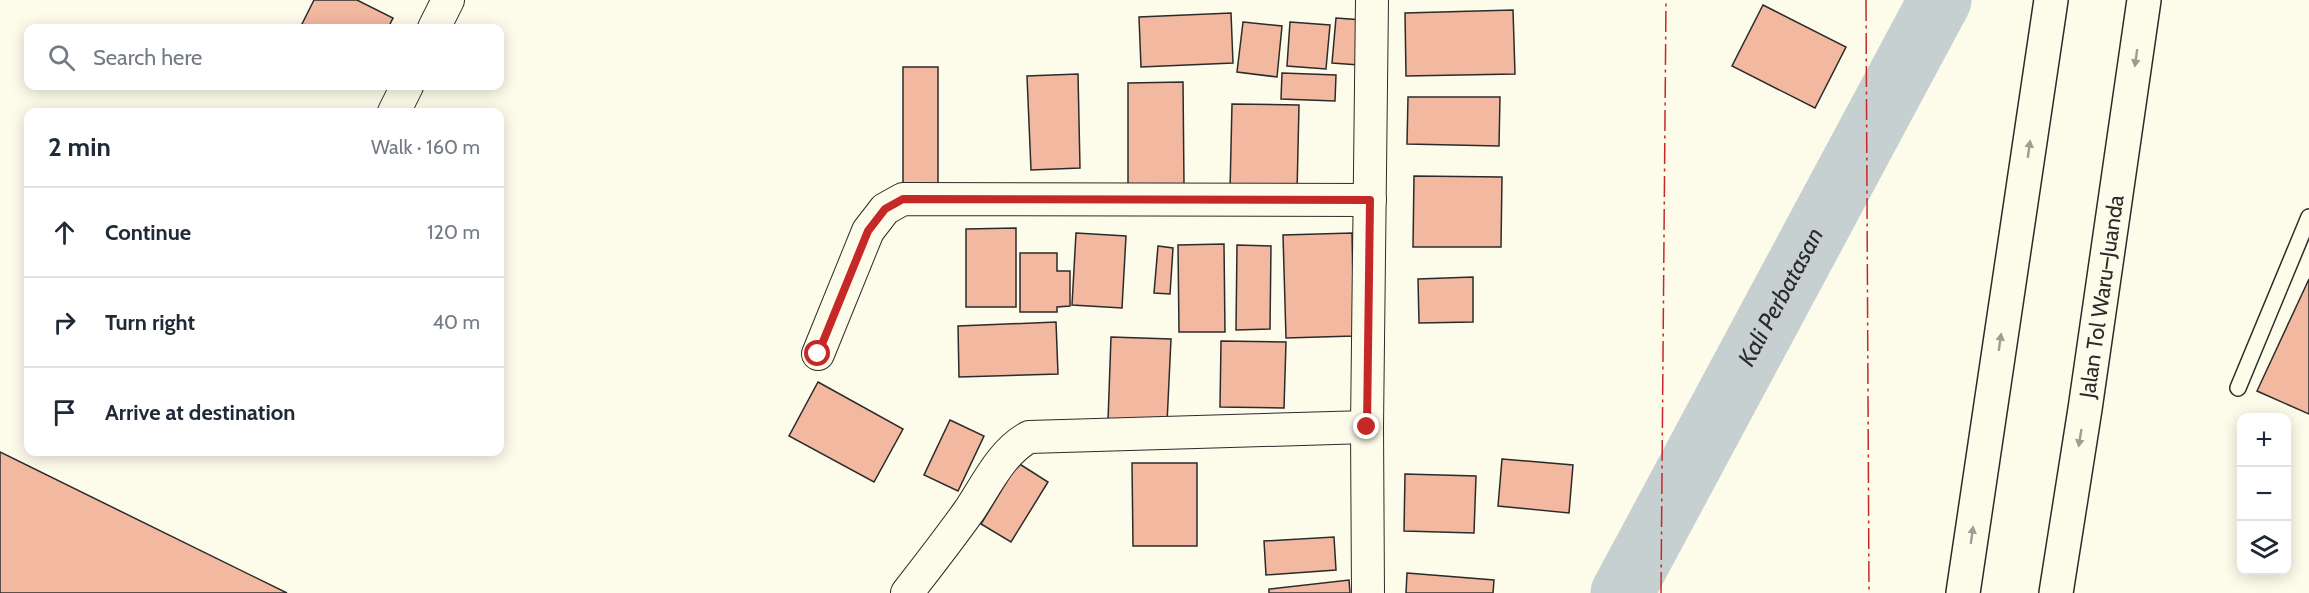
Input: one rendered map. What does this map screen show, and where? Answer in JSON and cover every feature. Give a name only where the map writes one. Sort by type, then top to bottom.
[{"type":"highway","points":[[1963,593],[2051,0]]},
{"type":"highway","name":"Jalan Tol Waru–Juanda","points":[[2056,593],[2144,0]]},
{"type":"street","points":[[436,24],[448,0]]},
{"type":"street","points":[[1368,593],[1367,427],[1372,0]]},
{"type":"street","points":[[396,108],[405,90]]},
{"type":"street","points":[[818,354],[868,231],[885,209],[903,199],[1370,200]]},
{"type":"street","points":[[908,593],[1004,459],[1015,446],[1029,437],[1367,427]]},
{"type":"lane","points":[[2238,388],[2309,217]]},
{"type":"building","points":[[314,0],[357,0],[393,18],[390,24],[302,24]]},
{"type":"building","points":[[1763,5],[1846,47],[1815,108],[1732,66]]},
{"type":"building","points":[[1513,10],[1515,74],[1406,76],[1405,13]]},
{"type":"building","points":[[1231,13],[1233,63],[1141,67],[1139,17]]},
{"type":"building","points":[[1336,18],[1363,20],[1359,65],[1332,63]]},
{"type":"building","points":[[1243,22],[1282,26],[1277,77],[1237,72]]},
{"type":"building","points":[[1290,22],[1330,25],[1326,69],[1287,66]]},
{"type":"building","points":[[903,67],[938,67],[938,187],[903,187]]},
{"type":"building","points":[[1282,73],[1336,75],[1335,101],[1281,99]]},
{"type":"building","points":[[1078,74],[1080,168],[1031,170],[1027,76]]},
{"type":"building","points":[[1183,82],[1184,185],[1128,185],[1128,83]]},
{"type":"building","points":[[1408,97],[1500,97],[1499,146],[1407,144]]},
{"type":"building","points":[[1232,104],[1299,105],[1297,193],[1230,191]]},
{"type":"building","points":[[1414,176],[1502,177],[1501,247],[1413,247]]},
{"type":"building","points":[[1016,228],[1016,307],[966,307],[966,229]]},
{"type":"building","points":[[1076,233],[1126,236],[1122,308],[1072,305]]},
{"type":"building","points":[[1352,233],[1354,336],[1286,338],[1283,235]]},
{"type":"building","points":[[1224,244],[1225,332],[1179,332],[1178,245]]},
{"type":"building","points":[[1237,245],[1271,246],[1270,329],[1236,330]]},
{"type":"building","points":[[1158,246],[1173,248],[1170,294],[1154,293]]},
{"type":"building","points":[[1020,253],[1057,253],[1057,271],[1070,271],[1070,306],[1057,307],[1057,312],[1020,312]]},
{"type":"building","points":[[1473,277],[1473,322],[1419,323],[1418,279]]},
{"type":"building","points":[[2309,279],[2309,414],[2257,391]]},
{"type":"building","points":[[1056,322],[1058,374],[959,377],[958,326]]},
{"type":"building","points":[[1111,337],[1171,339],[1167,423],[1108,421]]},
{"type":"building","points":[[1221,341],[1286,342],[1284,408],[1220,407]]},
{"type":"building","points":[[818,382],[903,429],[874,482],[789,436]]},
{"type":"building","points":[[950,420],[984,436],[958,491],[924,475]]},
{"type":"building","points":[[0,452],[287,593],[0,593]]},
{"type":"building","points":[[1502,459],[1573,465],[1569,513],[1498,506]]},
{"type":"building","points":[[1018,463],[1048,482],[1011,542],[981,524]]},
{"type":"building","points":[[1132,463],[1197,463],[1197,546],[1133,546]]},
{"type":"building","points":[[1405,474],[1476,476],[1474,533],[1404,531]]},
{"type":"building","points":[[1334,537],[1336,570],[1266,575],[1264,541]]},
{"type":"building","points":[[1407,573],[1494,580],[1493,593],[1406,593]]},
{"type":"building","points":[[1349,580],[1350,593],[1269,593],[1269,589]]},
{"type":"waterway","name":"Kali Perbatasan","points":[[1622,593],[1940,0]]},
{"type":"power","points":[[1661,593],[1666,0]]},
{"type":"power","points":[[1866,0],[1869,593]]},
{"type":"route","points":[[818,354],[868,231],[885,209],[903,199],[1370,200],[1367,427]]}]
